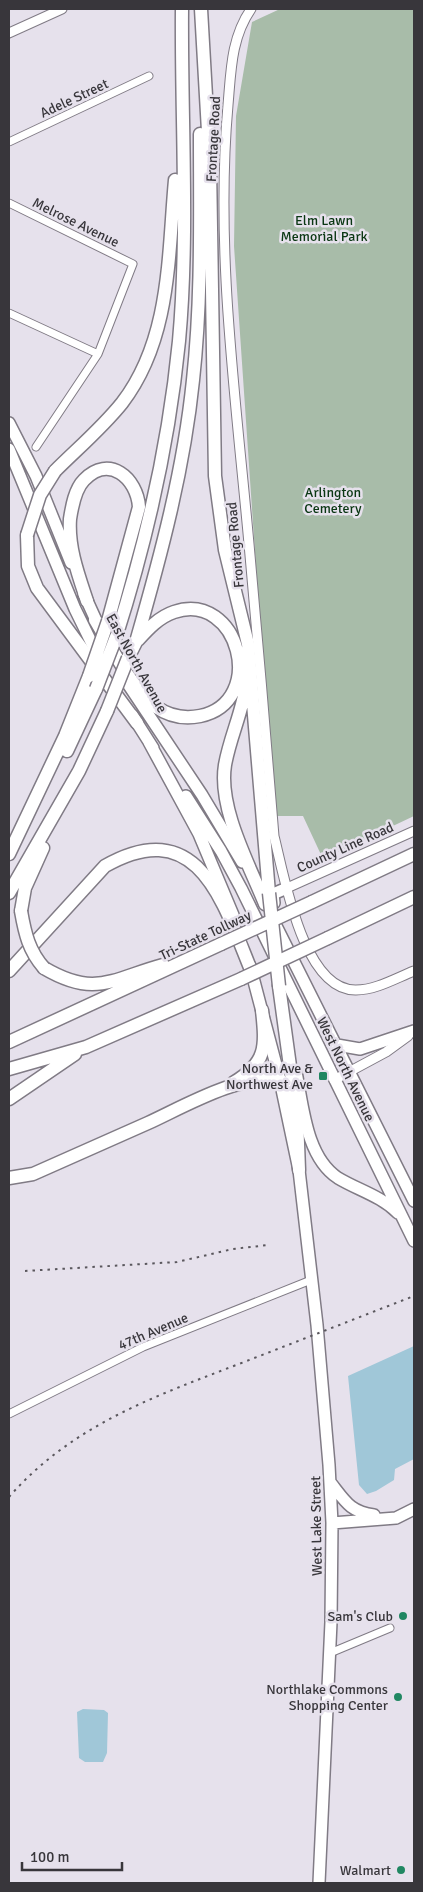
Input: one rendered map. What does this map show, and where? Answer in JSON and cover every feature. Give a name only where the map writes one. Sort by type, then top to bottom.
[{"type":"highway","points":[[9,855],[47,792],[96,689],[116,637],[155,504],[173,400],[182,279],[182,9]]},
{"type":"highway","points":[[196,956],[98,985],[82,985],[65,980],[44,968],[35,958],[25,936],[21,912],[25,888],[107,710],[136,642],[169,525],[193,381],[200,275],[201,9]]},
{"type":"highway","points":[[201,9],[210,166],[214,476],[225,550],[248,644],[269,900],[295,1102],[299,1170]]},
{"type":"highway","points":[[136,723],[37,588],[28,566],[27,535],[40,495],[55,472],[122,403],[142,370],[150,352],[163,308],[167,284],[182,105]]},
{"type":"highway","points":[[9,855],[65,736],[89,676],[101,620],[139,507],[138,497],[131,481],[112,470],[97,472],[85,479],[79,486],[72,506],[70,525],[72,546],[87,601]]},
{"type":"highway","points":[[101,620],[142,693],[157,708],[167,713],[190,717],[211,712],[227,699],[238,678],[240,654],[236,643],[224,625],[205,613],[193,610],[173,612],[154,624],[136,642]]},
{"type":"highway","points":[[248,644],[246,691],[226,762],[224,788],[234,823],[269,900]]},
{"type":"highway","points":[[9,893],[79,771]]},
{"type":"highway","points":[[9,971],[105,866],[123,856],[141,850],[171,852],[192,862],[210,880],[223,903],[251,970]]},
{"type":"highway","name":"Tri-State Tollway","points":[[9,1042],[414,854]]},
{"type":"highway","points":[[9,1069],[86,1047],[240,979],[414,897]]},
{"type":"highway","points":[[215,1093],[249,1072],[262,1057],[264,1044],[262,1010]]},
{"type":"highway","points":[[9,1099],[86,1047]]},
{"type":"highway","points":[[9,1178],[33,1174],[215,1093],[262,1079],[280,1080],[290,1091],[295,1102]]},
{"type":"main road","name":"East North Avenue","points":[[9,423],[36,476],[87,601],[101,620],[134,694],[269,900]]},
{"type":"main road","points":[[9,449],[89,638],[136,723],[149,742]]},
{"type":"main road","name":"West North Avenue","points":[[149,742],[221,851],[252,909],[414,1241]]},
{"type":"main road","name":"West Lake Street","points":[[149,742],[180,796],[217,873],[251,970],[280,1080],[299,1170],[330,1482],[332,1523],[330,1653],[319,1883]]},
{"type":"main road","points":[[269,900],[273,894],[287,888]]},
{"type":"main road","name":"West North Avenue","points":[[269,900],[336,1045],[414,1201]]},
{"type":"main road","points":[[281,985],[304,1112],[321,1162],[337,1177],[391,1206],[403,1219]]},
{"type":"main road","points":[[336,1045],[360,1049],[414,1031]]},
{"type":"main road","points":[[330,1482],[348,1505],[359,1513],[396,1518]]},
{"type":"main road","points":[[332,1523],[396,1518],[414,1509]]},
{"type":"street","points":[[9,33],[59,9]]},
{"type":"street","name":"Frontage Road","points":[[251,9],[240,26],[235,41],[224,148],[228,308],[274,836],[291,906],[307,947],[319,970],[337,986],[355,990],[363,989],[414,971]]},
{"type":"street","name":"Adele Street","points":[[9,142],[150,76]]},
{"type":"street","name":"Melrose Avenue","points":[[9,202],[133,264],[98,354]]},
{"type":"street","points":[[9,313],[98,354],[36,447]]},
{"type":"street","name":"County Line Road","points":[[287,888],[414,831]]},
{"type":"street","points":[[404,975],[414,977]]},
{"type":"street","points":[[334,1080],[386,1052],[414,1031]]},
{"type":"street","name":"47th Avenue","points":[[9,1414],[143,1347],[311,1280]]},
{"type":"street","points":[[330,1653],[390,1628]]},
{"type":"green space","points":[[280,9],[414,9],[414,816],[323,859],[303,816],[277,816],[261,640],[234,246],[236,116],[252,22]]},
{"type":"water","points":[[414,1346],[414,1459],[395,1469],[394,1480],[367,1494],[359,1485],[348,1376]]},
{"type":"water","points":[[83,1709],[104,1710],[108,1713],[107,1753],[103,1762],[85,1762],[79,1758],[77,1712]]},
{"type":"railway","points":[[25,1271],[177,1262],[233,1249],[268,1245]]},
{"type":"railway","points":[[9,1497],[60,1450],[88,1431],[148,1400],[414,1296]]},
{"type":"place","name":"North Ave & Northwest Ave","points":[[323,1076]]},
{"type":"place","name":"Sam's Club","points":[[403,1616]]},
{"type":"place","name":"Northlake Commons Shopping Center","points":[[398,1697]]},
{"type":"place","name":"Walmart","points":[[401,1870]]},
{"type":"park label","name":"Elm Lawn Memorial Park","points":[[324,228]]},
{"type":"park label","name":"Arlington Cemetery","points":[[333,500]]}]
